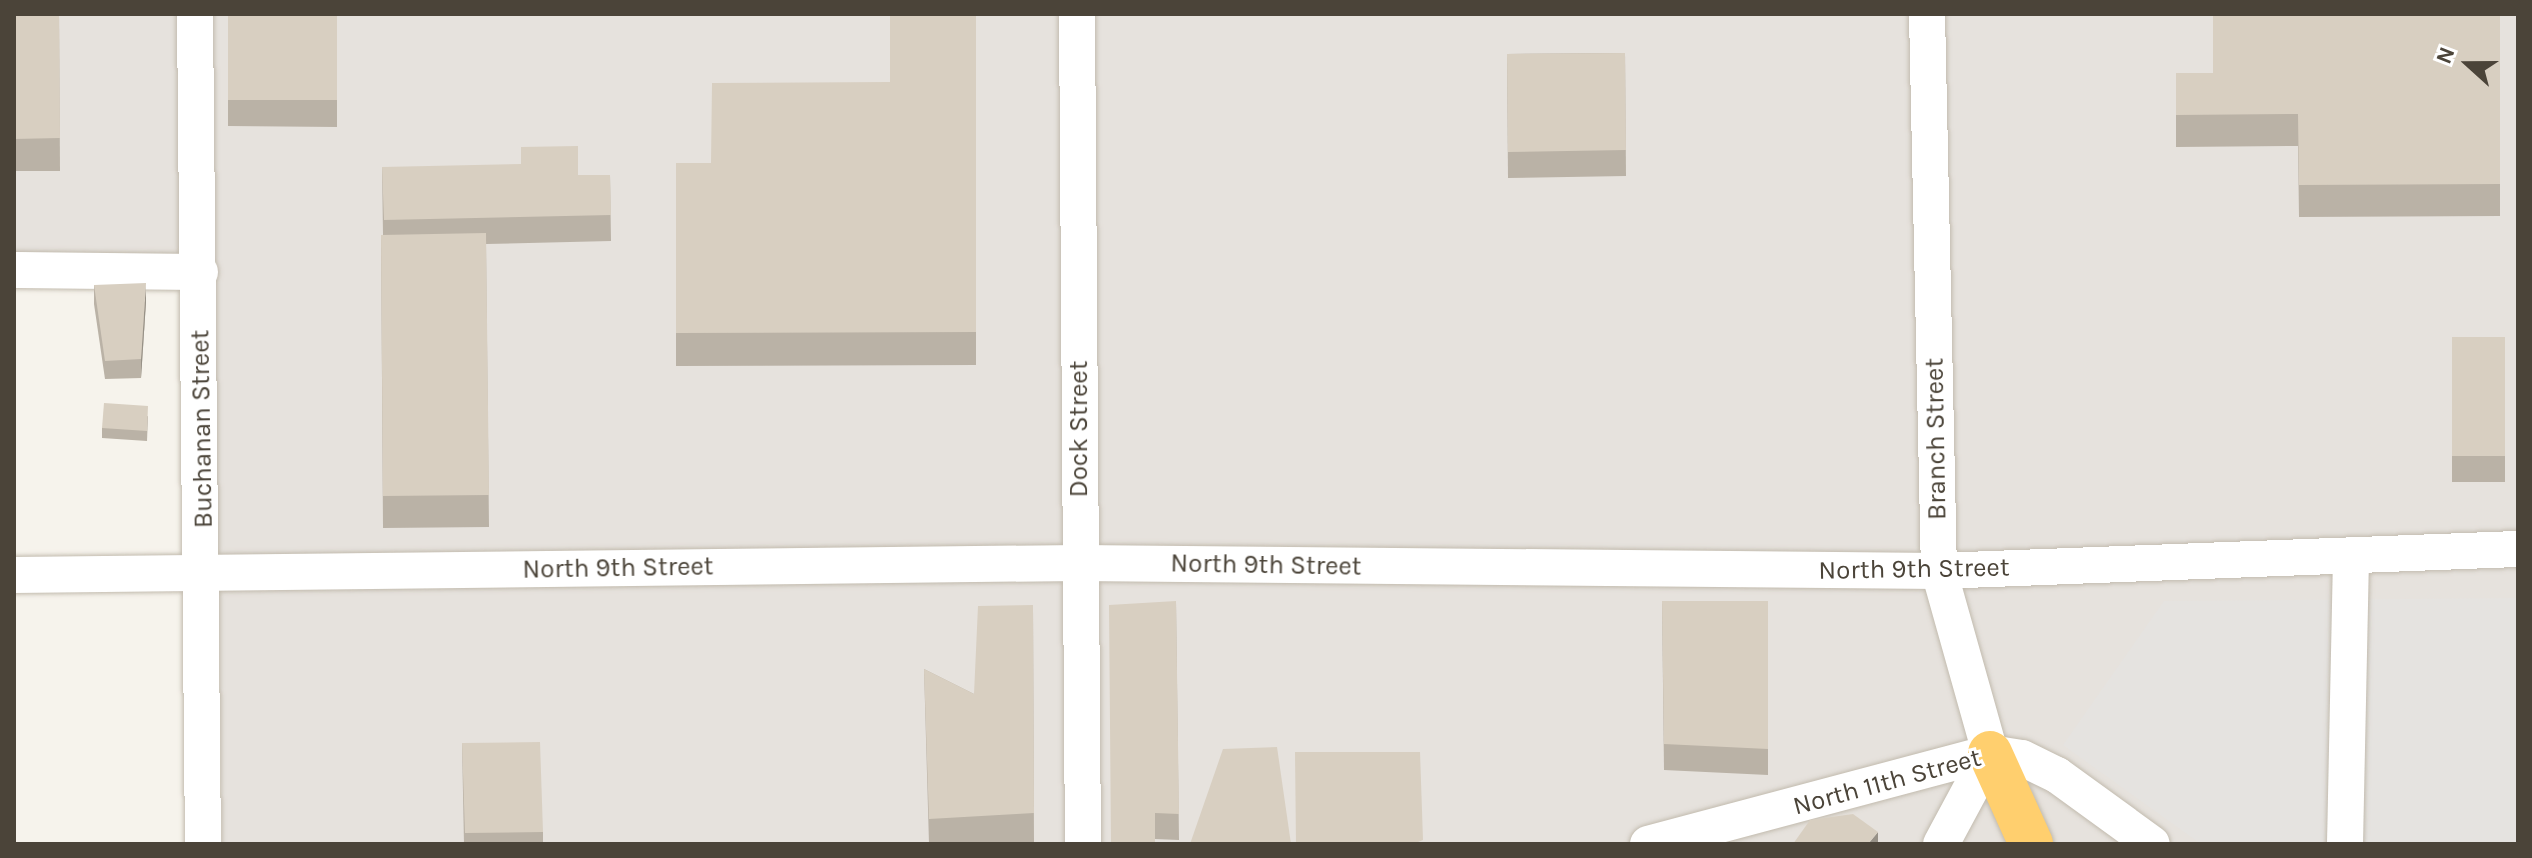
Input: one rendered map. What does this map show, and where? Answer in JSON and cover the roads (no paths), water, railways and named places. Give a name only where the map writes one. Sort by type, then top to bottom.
[{"type":"highway","points":[[1990,753],[2031,844]]},
{"type":"street","name":"Buchanan Street","points":[[195,14],[205,573],[203,844]]},
{"type":"street","name":"Dock Street","points":[[1077,14],[1083,844]]},
{"type":"street","name":"Branch Street","points":[[1927,14],[1939,571],[1990,753]]},
{"type":"street","points":[[14,270],[200,272]]},
{"type":"street","name":"North 9th Street","points":[[14,575],[1079,563],[1939,571],[2518,549]]},
{"type":"street","points":[[2345,844],[2351,555]]},
{"type":"street","points":[[1941,844],[1990,753]]},
{"type":"street","name":"North 11th Street","points":[[1648,844],[1990,753],[2022,758],[2057,775],[2152,844]]}]
